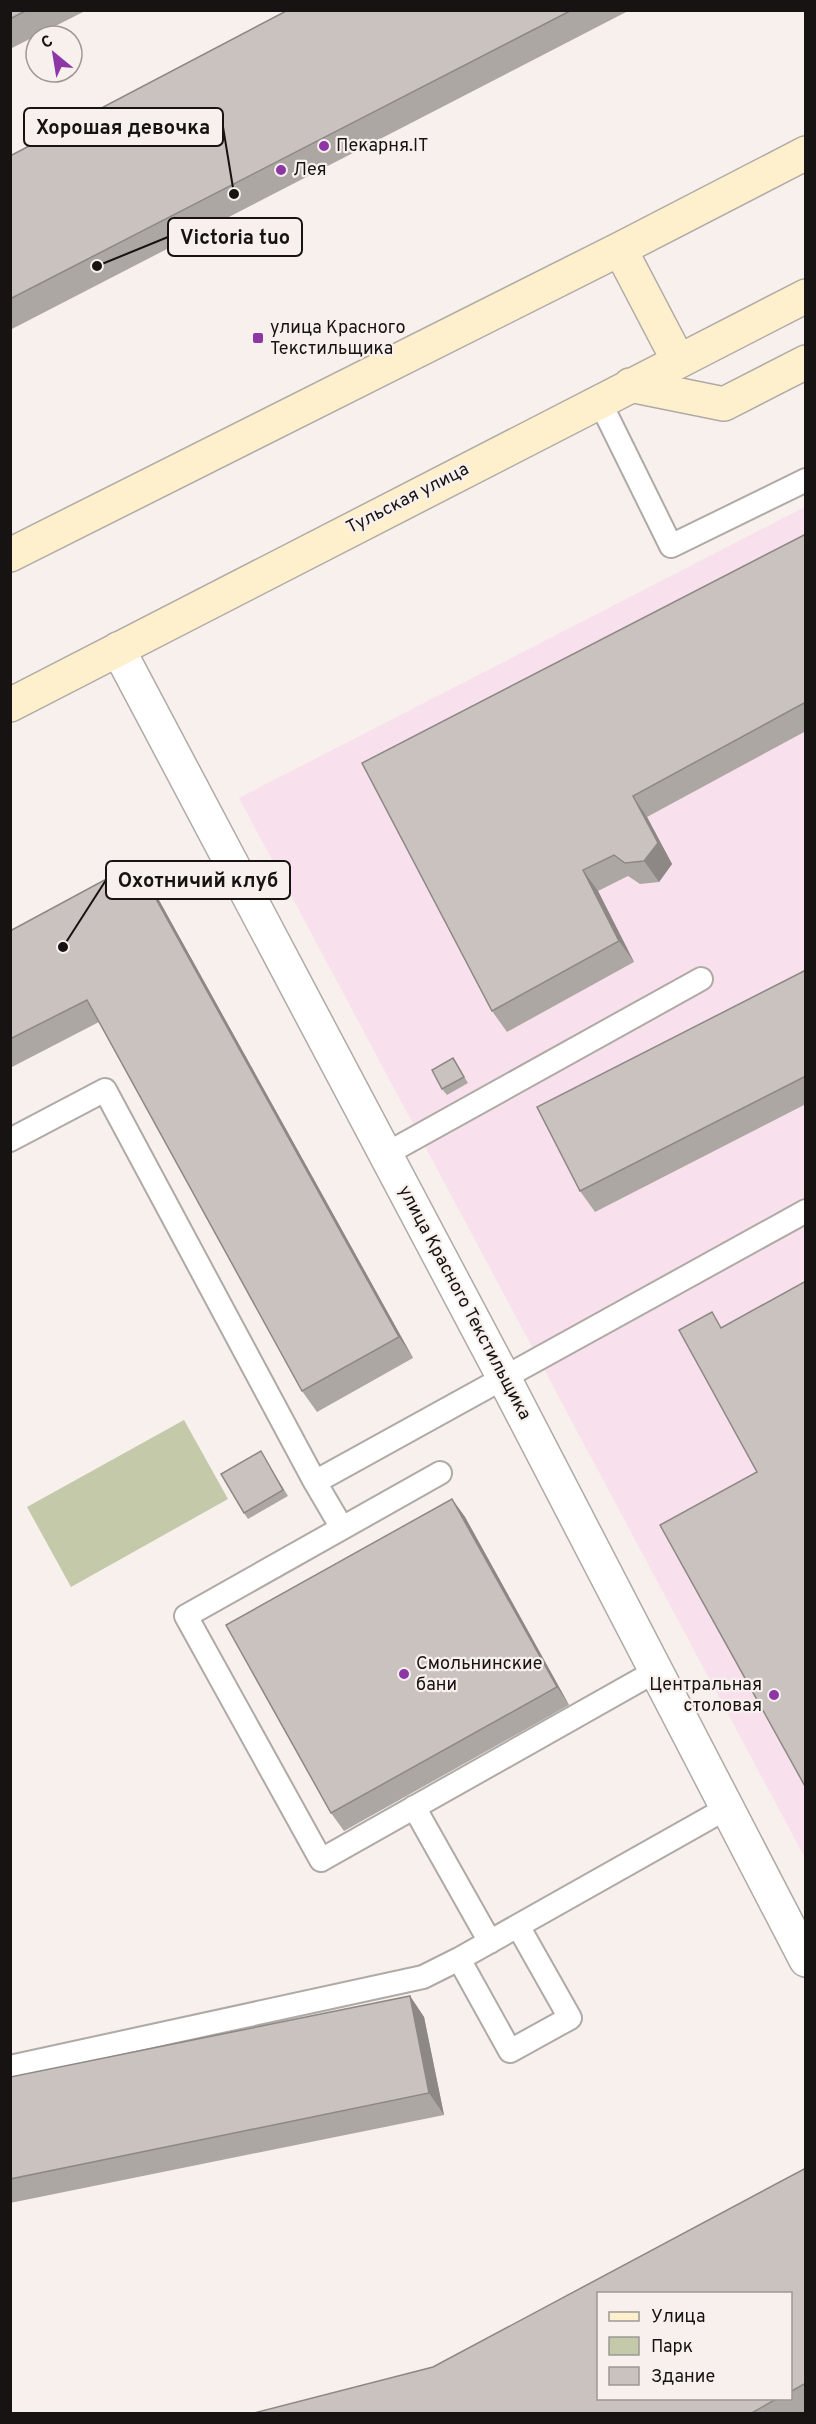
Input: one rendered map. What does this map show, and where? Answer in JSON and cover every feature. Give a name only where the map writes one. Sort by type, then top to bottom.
[{"type":"main road","points":[[10,555],[620,249],[806,153]]},
{"type":"main road","points":[[620,249],[678,360]]},
{"type":"main road","name":"Тульская улица","points":[[10,705],[599,400],[806,296]]},
{"type":"main road","points":[[630,385],[724,404],[806,363]]},
{"type":"street","name":"улица Красного Текстильщика","points":[[118,649],[504,1378],[806,1960]]},
{"type":"lane","points":[[599,400],[672,546],[806,480]]},
{"type":"lane","points":[[386,1154],[701,979]]},
{"type":"lane","points":[[10,1140],[105,1090],[315,1482],[342,1528]]},
{"type":"lane","points":[[315,1482],[806,1211]]},
{"type":"lane","points":[[440,1473],[186,1616],[321,1860],[656,1671]]},
{"type":"lane","points":[[414,1807],[490,1942]]},
{"type":"lane","points":[[10,2067],[423,1977],[490,1942],[727,1808]]},
{"type":"lane","points":[[459,1959],[510,2051],[570,2018],[518,1926]]},
{"type":"shaded area","points":[[805,507],[805,1858],[239,798]]},
{"type":"green space","points":[[184,1420],[228,1499],[71,1587],[27,1507]]},
{"type":"building","points":[[10,10],[27,10],[10,19]]},
{"type":"building","points":[[288,10],[572,10],[10,299],[10,156]]},
{"type":"building","points":[[806,534],[806,702],[633,796],[658,843],[644,861],[625,863],[614,855],[583,870],[619,941],[492,1011],[362,763]]},
{"type":"building","points":[[136,863],[399,1337],[302,1391],[87,1000],[10,1039],[10,931]]},
{"type":"building","points":[[806,970],[806,1076],[580,1191],[537,1107]]},
{"type":"building","points":[[453,1058],[464,1077],[442,1089],[432,1070]]},
{"type":"building","points":[[806,1281],[806,1788],[660,1525],[757,1472],[679,1330],[712,1312],[721,1328]]},
{"type":"building","points":[[261,1451],[283,1490],[244,1513],[221,1474]]},
{"type":"building","name":"Смольнинские бани","points":[[452,1499],[557,1687],[331,1813],[226,1625]]},
{"type":"building","points":[[410,1996],[429,2093],[10,2179],[10,2077]]},
{"type":"building","points":[[806,2168],[806,2383],[792,2391],[792,2292],[597,2292],[597,2400],[774,2400],[750,2414],[250,2414],[433,2367]]},
{"type":"place","name":"Пекарня.IT","points":[[324,146]]},
{"type":"place","name":"Лея","points":[[281,170]]},
{"type":"place","name":"Хорошая девочка","points":[[234,194]]},
{"type":"place","name":"Victoria tuo","points":[[97,266]]},
{"type":"place","name":"улица Красного Текстильщика","points":[[258,338]]},
{"type":"place","name":"Охотничий клуб","points":[[63,947]]},
{"type":"place","name":"Смольнинские бани","points":[[404,1674]]},
{"type":"place","name":"Центральная столовая","points":[[774,1695]]}]
